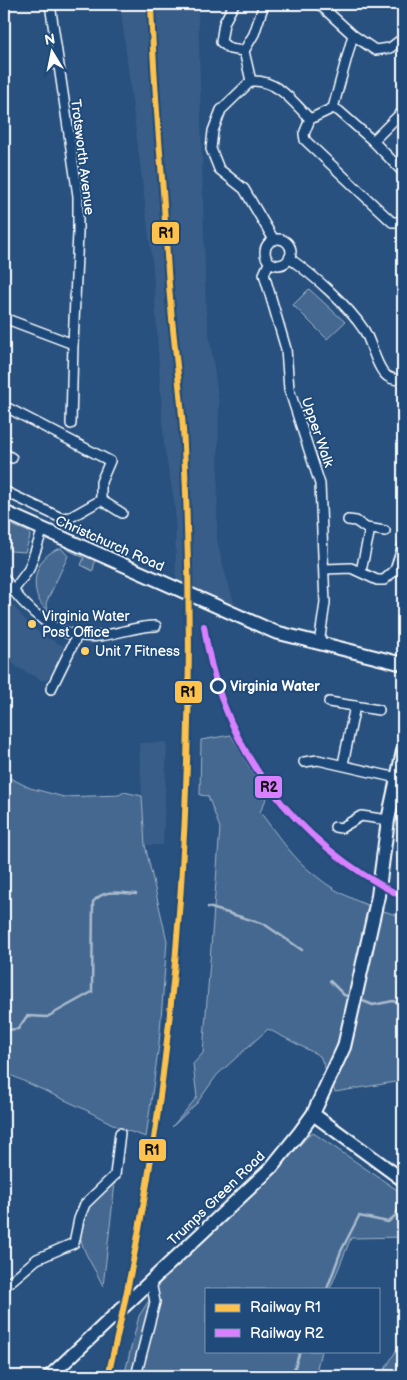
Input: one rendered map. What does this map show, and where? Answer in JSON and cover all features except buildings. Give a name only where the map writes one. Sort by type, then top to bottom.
[{"type":"street","name":"Trotsworth Avenue","points":[[50,4],[78,196],[70,424]]},
{"type":"street","points":[[234,4],[224,23],[221,42],[230,48],[244,51]]},
{"type":"street","points":[[244,51],[252,40],[264,4]]},
{"type":"street","points":[[320,4],[353,35],[375,50],[390,48],[403,38]]},
{"type":"street","points":[[353,35],[332,108],[310,119],[304,134],[305,140],[392,222],[400,222],[403,218]]},
{"type":"street","points":[[244,51],[252,81]]},
{"type":"street","points":[[274,240],[244,189],[219,169],[211,149],[213,131],[221,110],[252,81],[261,80],[273,84],[310,119]]},
{"type":"street","points":[[332,108],[345,116],[373,141],[403,172]]},
{"type":"street","points":[[373,141],[403,111]]},
{"type":"street","points":[[274,240],[286,242],[290,250],[289,258],[280,265],[270,262],[265,252],[268,244],[274,240]]},
{"type":"street","points":[[289,258],[322,285],[359,324],[368,338],[382,371],[393,380],[403,380]]},
{"type":"street","name":"Upper Walk","points":[[270,262],[264,274],[286,349],[289,389],[320,484],[325,603],[318,644]]},
{"type":"street","points":[[4,318],[73,344]]},
{"type":"street","points":[[4,406],[110,461],[101,482],[101,500]]},
{"type":"street","points":[[4,491],[61,518],[71,517],[101,500]]},
{"type":"street","points":[[101,500],[122,512]]},
{"type":"street","name":"Christchurch Road","points":[[4,512],[275,632],[403,664]]},
{"type":"street","points":[[348,520],[356,521],[370,529],[385,532]]},
{"type":"street","points":[[13,591],[29,569],[43,529]]},
{"type":"street","points":[[361,571],[370,529]]},
{"type":"street","points":[[325,569],[351,568],[381,581],[399,572],[403,545]]},
{"type":"street","points":[[4,578],[23,603],[47,622],[77,636],[98,636],[138,626],[156,626]]},
{"type":"street","points":[[51,689],[77,636]]},
{"type":"street","points":[[329,702],[380,710]]},
{"type":"street","points":[[343,764],[355,706]]},
{"type":"street","points":[[335,827],[340,828],[361,816],[388,820],[403,752]]},
{"type":"street","points":[[304,762],[318,760],[343,764],[397,778]]},
{"type":"street","name":"Trumps Green Road","points":[[50,1376],[271,1168],[313,1114],[344,1047],[378,896],[388,820]]},
{"type":"street","points":[[313,1114],[403,1180]]},
{"type":"street","points":[[4,1287],[37,1259],[74,1243],[79,1219],[85,1204],[115,1175],[120,1133]]},
{"type":"street","points":[[136,1376],[155,1302],[151,1282]]},
{"type":"shaded area","points":[[120,4],[198,4],[206,312],[219,403],[217,538],[221,559],[236,609],[176,583],[175,506],[164,446],[153,269]]},
{"type":"shaded area","points":[[309,289],[345,322],[327,339],[293,305]]},
{"type":"shaded area","points":[[4,522],[29,532],[30,537],[25,552],[10,551],[4,537]]},
{"type":"shaded area","points":[[68,547],[95,560],[93,571],[81,565],[84,558],[65,548]]},
{"type":"shaded area","points":[[61,548],[68,556],[46,603],[49,612],[37,596],[36,576],[44,559],[52,552]]},
{"type":"shaded area","points":[[4,595],[40,634],[67,648],[47,680],[41,680],[17,667],[4,656]]},
{"type":"shaded area","points":[[231,735],[268,795],[260,812],[300,862],[308,870],[346,896],[368,906],[403,917],[403,1074],[395,1082],[335,1092],[320,1056],[268,1029],[217,1075],[197,1103],[172,1127],[197,1097],[193,1064],[203,1053],[220,828],[208,796],[200,795],[201,740]]},
{"type":"shaded area","points":[[167,742],[163,845],[145,845],[139,743]]},
{"type":"shaded area","points":[[4,775],[30,788],[64,797],[119,795],[124,792],[142,796],[145,845],[167,941],[159,1044],[146,1137],[122,1129],[82,1108],[4,1072]]},
{"type":"shaded area","points":[[312,1132],[403,1194],[403,1237],[351,1238],[330,1288],[205,1288],[205,1352],[321,1352],[315,1376],[124,1376],[139,1316],[160,1283],[193,1248],[253,1195]]},
{"type":"shaded area","points":[[115,1183],[103,1286],[83,1246],[80,1236],[80,1225],[91,1203]]},
{"type":"shaded area","points":[[403,1339],[403,1376],[381,1376]]},
{"type":"waterway","points":[[4,1030],[18,1029],[27,1016],[47,1017],[92,992],[93,902],[108,893],[136,894]]},
{"type":"waterway","points":[[208,907],[264,924],[302,950]]},
{"type":"waterway","points":[[330,981],[344,995],[350,997]]},
{"type":"waterway","points":[[358,999],[373,1005],[393,1001],[403,1005]]},
{"type":"waterway","points":[[327,1288],[341,1251],[359,1216],[388,1222],[396,1215],[403,1196]]},
{"type":"waterway","points":[[292,1376],[300,1352]]},
{"type":"rail line","name":"R1","points":[[108,1376],[133,1262],[153,1147],[168,1031],[179,914],[186,797],[189,680],[184,446],[168,279],[151,4]]},
{"type":"rail line","name":"R2","points":[[204,626],[213,671],[227,712],[246,751],[269,787],[297,820],[328,849],[364,875],[403,897]]},
{"type":"place","name":"Virginia Water Post Office","points":[[32,624]]},
{"type":"place","name":"Unit 7 Fitness","points":[[85,651]]},
{"type":"place","name":"Virginia Water","points":[[218,686]]}]
